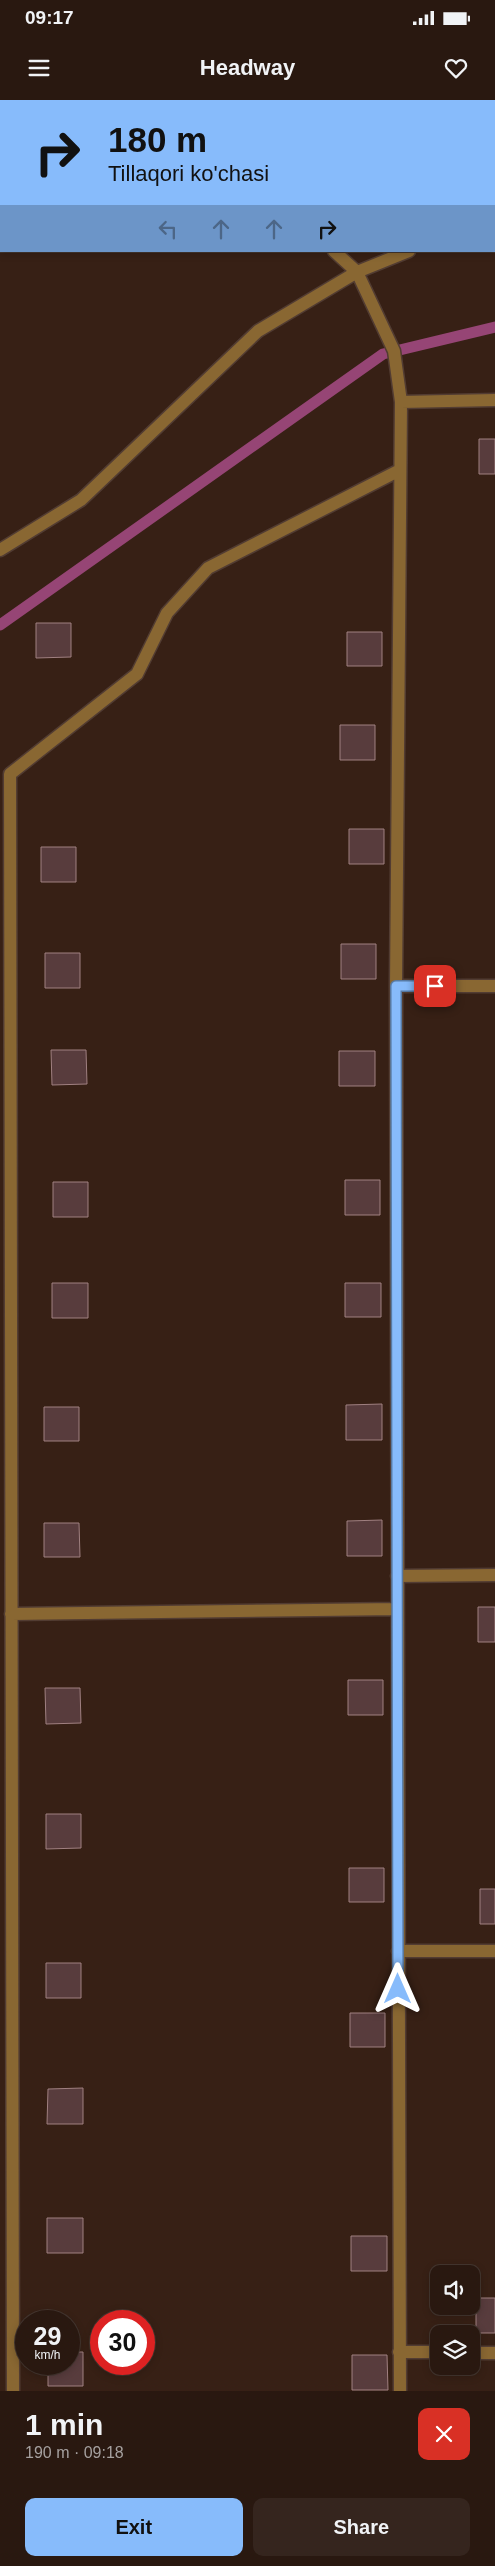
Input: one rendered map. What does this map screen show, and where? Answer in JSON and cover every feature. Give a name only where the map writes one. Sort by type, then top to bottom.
[{"type":"street","points":[[335,252],[357,272],[394,352],[401,402],[396,986],[400,2391]]},
{"type":"street","points":[[0,550],[81,500],[258,331],[357,272],[407,252]]},
{"type":"street","points":[[401,402],[495,400]]},
{"type":"street","points":[[13,2391],[6,1900],[12,1614],[10,774],[138,674],[167,612],[208,568],[400,470]]},
{"type":"street","points":[[396,986],[495,986]]},
{"type":"street","points":[[397,1576],[495,1575]]},
{"type":"street","points":[[12,1614],[397,1609]]},
{"type":"street","points":[[398,1951],[495,1951]]},
{"type":"street","points":[[400,2352],[430,2352]]},
{"type":"street","points":[[480,2352],[495,2353]]},
{"type":"building","points":[[479,439],[495,439],[495,474],[479,474]]},
{"type":"building","points":[[36,623],[71,623],[71,657],[36,658]]},
{"type":"building","points":[[347,632],[382,632],[382,666],[347,666]]},
{"type":"building","points":[[340,725],[375,725],[375,760],[340,760]]},
{"type":"building","points":[[349,829],[384,829],[384,864],[349,864]]},
{"type":"building","points":[[41,847],[76,847],[76,882],[41,882]]},
{"type":"building","points":[[341,944],[376,944],[376,979],[341,979]]},
{"type":"building","points":[[45,953],[80,953],[80,988],[45,988]]},
{"type":"building","points":[[51,1050],[86,1050],[87,1084],[52,1085]]},
{"type":"building","points":[[339,1051],[375,1051],[375,1086],[339,1086]]},
{"type":"building","points":[[345,1180],[380,1180],[380,1215],[345,1215]]},
{"type":"building","points":[[53,1182],[88,1182],[88,1217],[53,1217]]},
{"type":"building","points":[[52,1283],[88,1283],[88,1318],[52,1318]]},
{"type":"building","points":[[345,1283],[381,1283],[381,1317],[345,1317]]},
{"type":"building","points":[[382,1404],[382,1440],[346,1440],[346,1405]]},
{"type":"building","points":[[44,1407],[79,1407],[79,1441],[44,1441]]},
{"type":"building","points":[[382,1520],[382,1556],[347,1556],[347,1521]]},
{"type":"building","points":[[44,1523],[79,1523],[80,1557],[44,1557]]},
{"type":"building","points":[[478,1607],[495,1607],[495,1642],[478,1642]]},
{"type":"building","points":[[348,1680],[383,1680],[383,1715],[348,1715]]},
{"type":"building","points":[[45,1688],[80,1688],[81,1723],[46,1724]]},
{"type":"building","points":[[46,1814],[81,1814],[81,1848],[46,1849]]},
{"type":"building","points":[[349,1868],[384,1868],[384,1902],[349,1902]]},
{"type":"building","points":[[480,1889],[495,1889],[495,1924],[480,1924]]},
{"type":"building","points":[[46,1963],[81,1963],[81,1998],[46,1998]]},
{"type":"building","points":[[350,2013],[385,2013],[385,2047],[350,2047]]},
{"type":"building","points":[[83,2088],[83,2124],[47,2124],[48,2089]]},
{"type":"building","points":[[47,2218],[83,2218],[83,2253],[47,2253]]},
{"type":"building","points":[[351,2236],[387,2236],[387,2271],[351,2271]]},
{"type":"building","points":[[480,2298],[495,2298],[495,2333],[480,2333],[480,2325],[476,2325],[476,2315],[480,2315]]},
{"type":"building","points":[[80,2352],[83,2352],[83,2386],[48,2386],[48,2375],[80,2375]]},
{"type":"building","points":[[352,2355],[387,2355],[388,2390],[352,2390]]},
{"type":"waterway","points":[[0,625],[383,354],[495,327]]},
{"type":"route","points":[[398,1989],[396,986],[435,986]]}]
